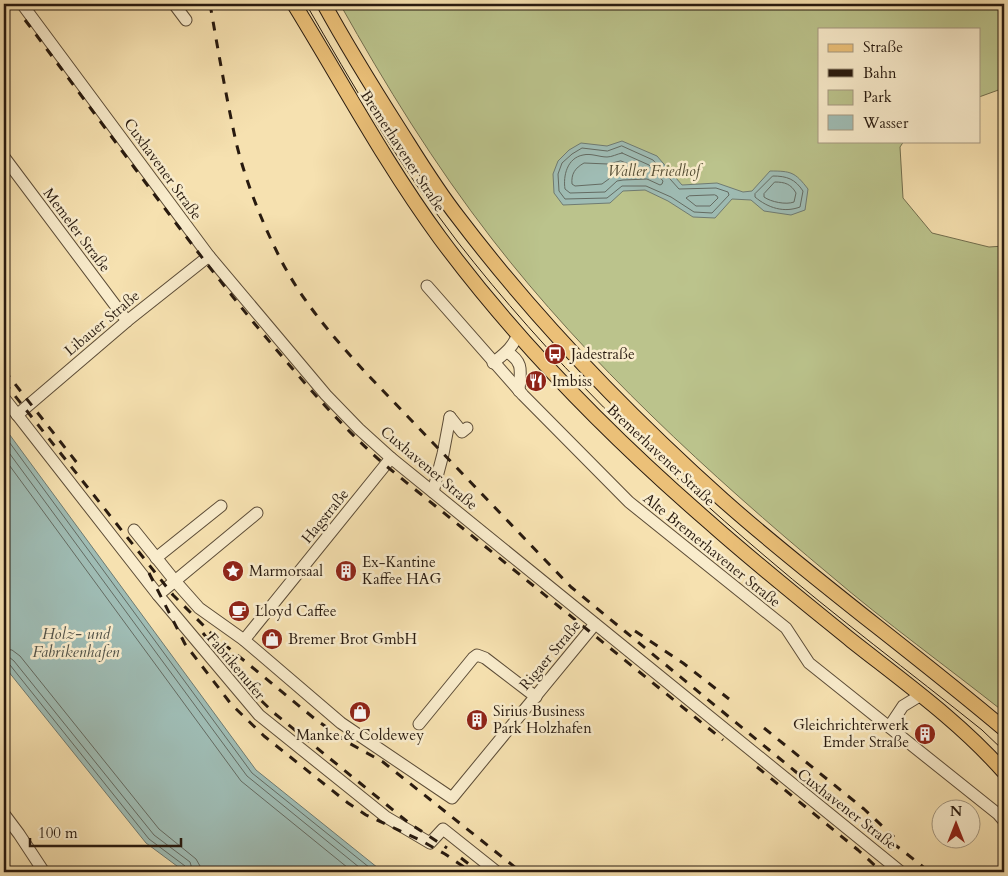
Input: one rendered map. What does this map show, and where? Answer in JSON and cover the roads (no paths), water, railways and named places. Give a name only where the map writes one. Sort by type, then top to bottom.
[{"type":"main road","name":"Bremerhavener Straße","points":[[294,4],[357,111],[408,192],[445,244],[518,333],[579,400],[709,523],[921,695],[1004,772]]},
{"type":"main road","name":"Bremerhavener Straße","points":[[324,4],[375,91],[433,183],[510,283],[596,378],[743,517],[806,571],[1004,729]]},
{"type":"street","name":"Cuxhavener Straße","points":[[22,4],[208,256],[326,395],[359,429],[391,458],[857,838],[902,872]]},
{"type":"street","points":[[174,4],[186,20]]},
{"type":"street","name":"Memeler Straße","points":[[4,157],[127,321]]},
{"type":"street","name":"Libauer Straße","points":[[17,415],[127,321],[208,256]]},
{"type":"street","name":"Alte Bremerhavener Straße","points":[[427,286],[519,391],[629,502],[786,628],[809,663],[1002,817]]},
{"type":"street","points":[[493,363],[516,342],[518,333]]},
{"type":"street","points":[[507,352],[516,357],[521,366],[519,391]]},
{"type":"street","name":"Fabrikenufer","points":[[4,398],[158,595],[259,716],[386,816],[430,843],[443,829],[497,872]]},
{"type":"street","points":[[433,492],[450,417],[462,432],[467,428]]},
{"type":"street","name":"Hagstraße","points":[[244,640],[391,458]]},
{"type":"street","points":[[156,558],[221,506]]},
{"type":"street","points":[[158,595],[257,513]]},
{"type":"street","name":"Fabrikenufer","points":[[134,530],[175,581],[214,620],[244,640],[341,723],[452,798]]},
{"type":"street","name":"Rigaer Straße","points":[[452,798],[596,624]]},
{"type":"street","points":[[419,724],[477,655],[485,658],[536,697]]},
{"type":"street","points":[[889,727],[903,706],[921,695]]},
{"type":"street","points":[[4,814],[44,872]]},
{"type":"water","points":[[622,141],[657,156],[682,185],[717,183],[743,192],[752,191],[770,171],[788,172],[800,179],[808,189],[805,210],[791,215],[764,211],[751,200],[732,199],[715,218],[693,217],[668,201],[645,190],[623,191],[610,203],[563,205],[554,193],[553,174],[558,161],[569,150],[581,143],[607,146]]},
{"type":"water","name":"Holz- und Fabrikenhafen","points":[[4,427],[256,770],[383,872],[185,872],[146,843],[4,666]]},
{"type":"tram line","points":[[306,4],[378,125],[436,213],[492,284],[565,367],[643,446],[724,521],[819,601],[982,730],[1004,751]]},
{"type":"railway","points":[[210,4],[236,142],[250,188],[282,262],[310,307],[332,334],[367,374],[571,587],[796,772],[897,846],[929,872]]},
{"type":"railway","points":[[25,20],[166,211],[224,286],[301,379],[350,432],[385,465],[723,740]]},
{"type":"railway","points":[[4,370],[81,468]]},
{"type":"railway","points":[[4,382],[173,595],[213,635],[315,719],[347,742],[383,762],[521,872]]},
{"type":"railway","points":[[149,573],[185,644],[231,704],[264,736],[348,803],[366,815],[420,840],[464,867]]},
{"type":"railway","points":[[635,631],[683,663],[729,699]]},
{"type":"railway","points":[[203,633],[240,680],[274,713],[409,823],[447,848]]},
{"type":"railway","points":[[764,728],[864,809],[894,837]]},
{"type":"railway","points":[[757,767],[882,872]]},
{"type":"railway","points":[[461,858],[479,872]]},
{"type":"place","name":"Jadestraße","points":[[555,354]]},
{"type":"place","name":"Imbiss","points":[[536,381]]},
{"type":"place","name":"Marmorsaal","points":[[233,571]]},
{"type":"place","name":"Ex-Kantine Kaffee HAG","points":[[346,571]]},
{"type":"place","name":"Lloyd Caffee","points":[[239,611]]},
{"type":"place","name":"Bremer Brot GmbH","points":[[272,639]]},
{"type":"place","name":"Manke & Coldewey","points":[[360,712]]},
{"type":"place","name":"Sirius Business Park Holzhafen","points":[[477,720]]},
{"type":"place","name":"Gleichrichterwerk Emder Straße","points":[[925,734]]},
{"type":"park label","name":"Waller Friedhof","points":[[654,171]]}]
